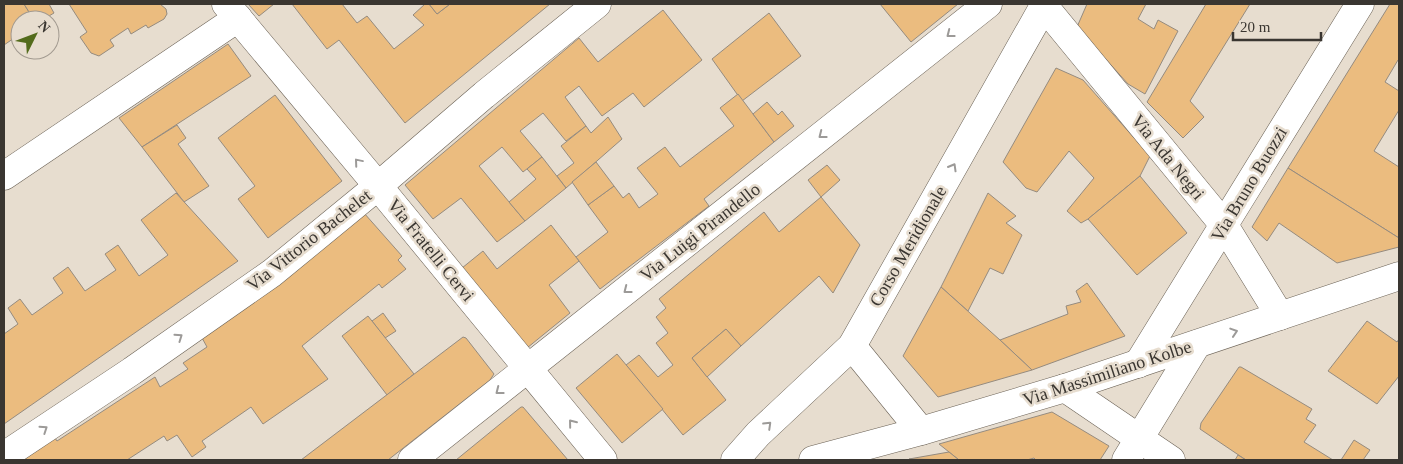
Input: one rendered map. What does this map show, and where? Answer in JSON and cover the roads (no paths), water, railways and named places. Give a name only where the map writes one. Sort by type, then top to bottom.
[{"type":"street","name":"Via Vittorio Bachelet","points":[[4,456],[132,371],[272,273],[378,186],[484,95],[597,4]]},
{"type":"street","name":"Via Luigi Pirandello","points":[[412,460],[988,4]]},
{"type":"street","name":"Via Bruno Buozzi","points":[[1138,364],[1360,4]]},
{"type":"street","name":"Via Ada Negri","points":[[1044,5],[1224,225],[1280,316]]},
{"type":"street","name":"Corso Meridionale","points":[[735,460],[758,434],[852,346],[1044,5]]},
{"type":"street","name":"Via Fratelli Cervi","points":[[4,176],[232,11],[603,460]]},
{"type":"street","name":"Via Massimiliano Kolbe","points":[[813,460],[920,431],[1065,388],[1399,276]]},
{"type":"street","points":[[1133,450],[1197,344]]},
{"type":"street","points":[[852,346],[920,431]]},
{"type":"street","points":[[1065,388],[1133,450],[1171,460]]}]
